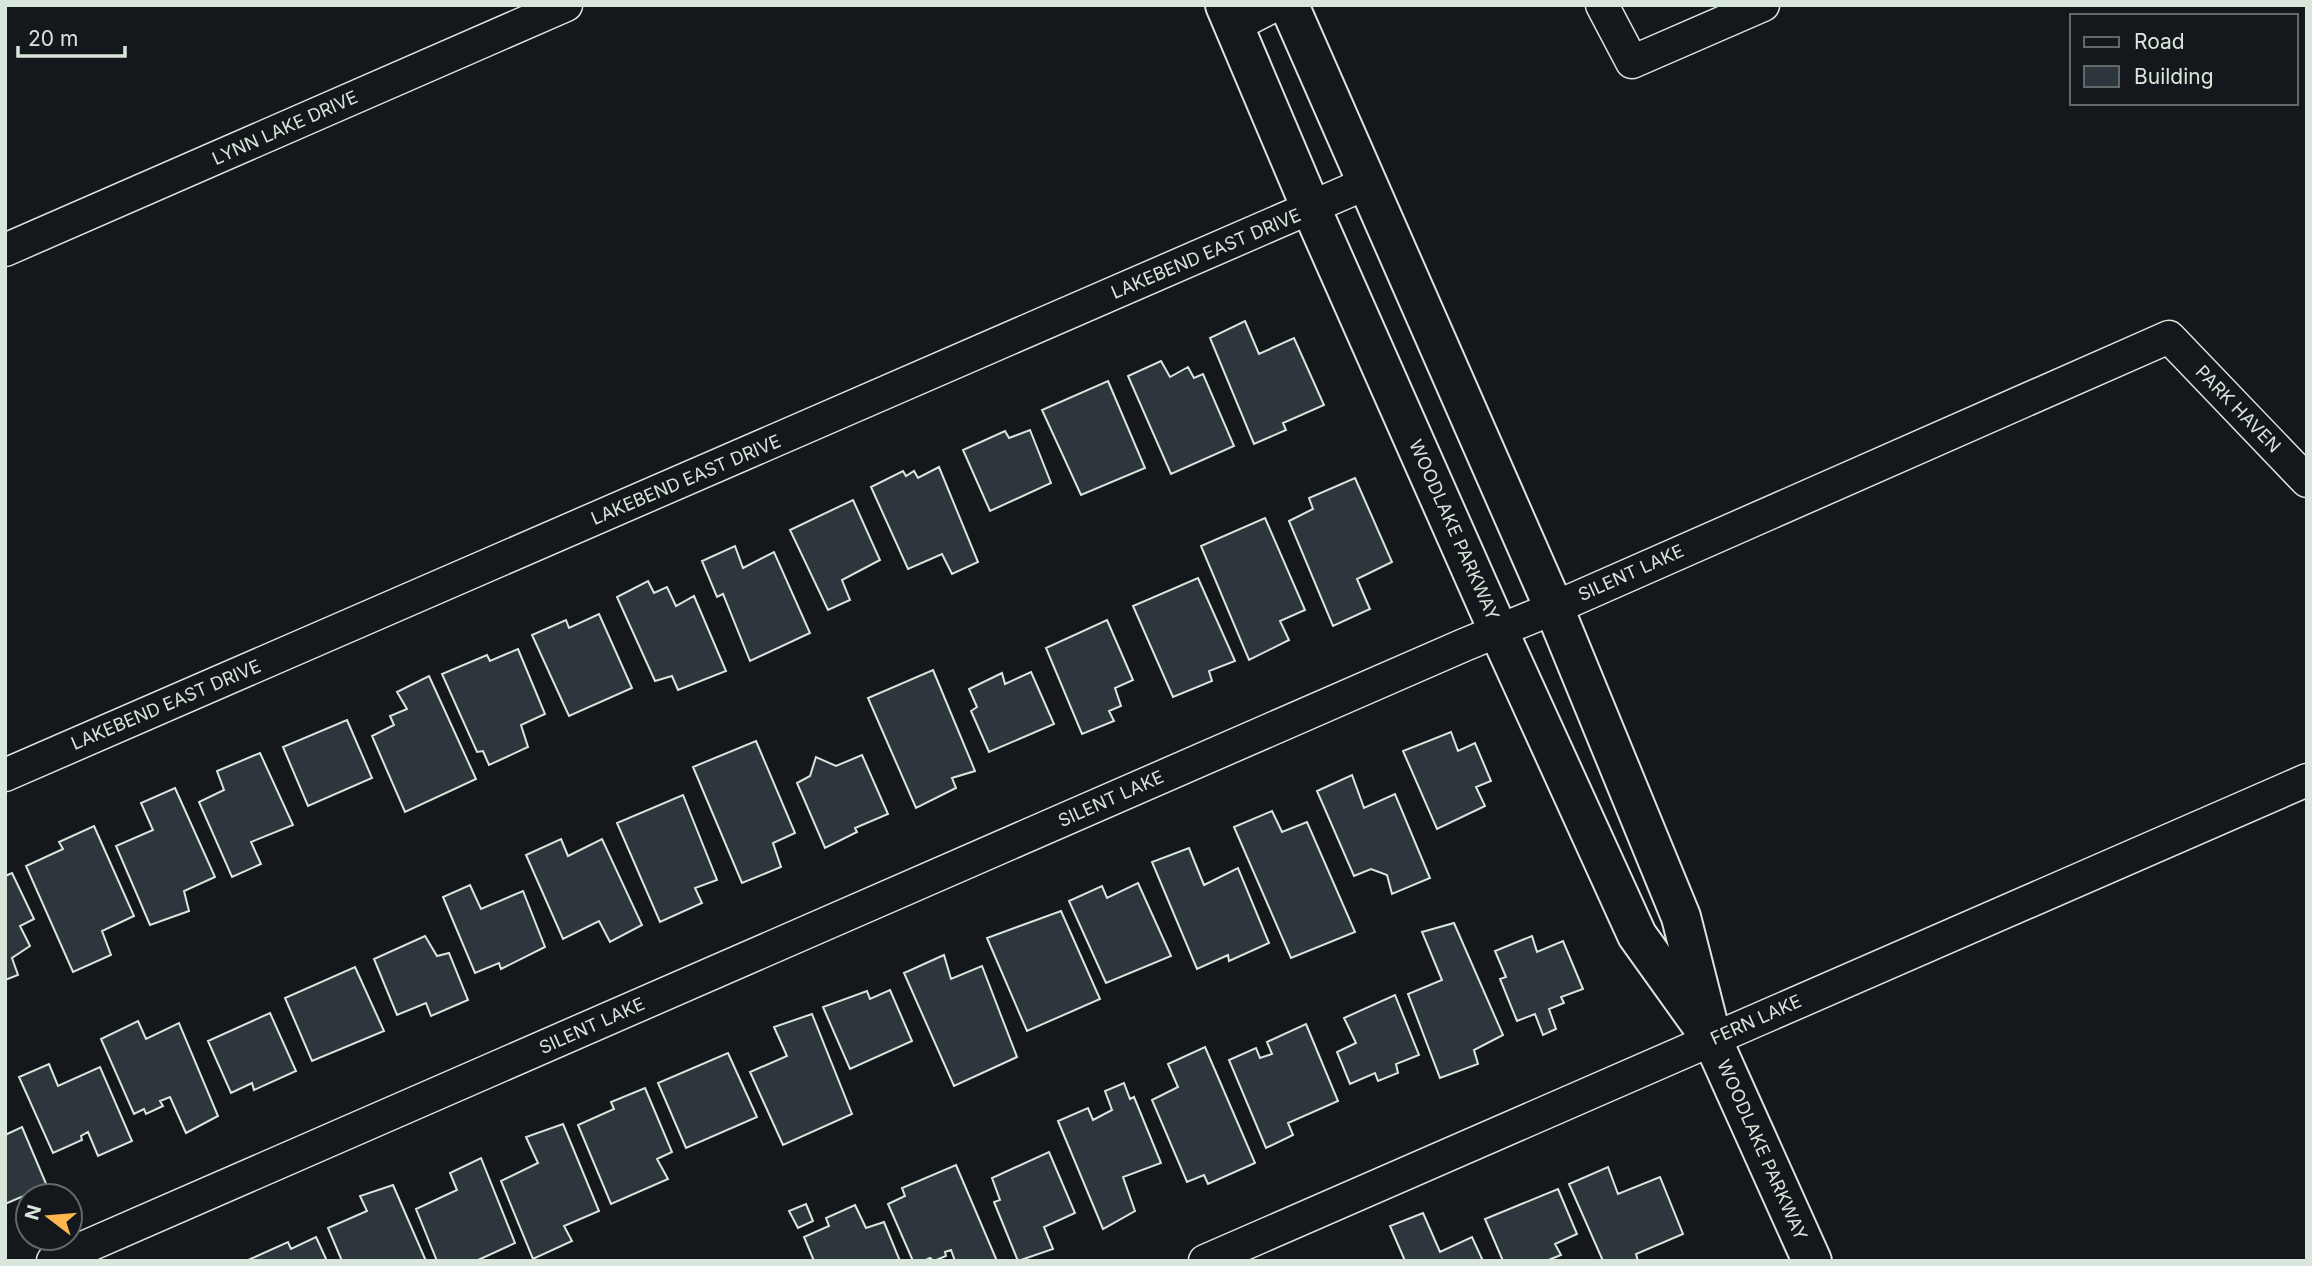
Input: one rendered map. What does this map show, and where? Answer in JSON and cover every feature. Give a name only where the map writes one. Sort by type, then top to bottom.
[{"type":"street","name":"LYNN LAKE DRIVE","points":[[5,250],[566,5]]},
{"type":"street","points":[[1229,16],[1275,5]]},
{"type":"street","name":"WOODLAKE PARKWAY","points":[[1289,5],[1554,608],[1681,917],[1712,1039],[1812,1261]]},
{"type":"street","points":[[1602,5],[1632,62],[1763,5]]},
{"type":"street","name":"WOODLAKE PARKWAY","points":[[1229,16],[1498,630],[1637,936],[1712,1039]]},
{"type":"street","name":"LAKEBEND EAST DRIVE","points":[[5,775],[1367,183]]},
{"type":"street","name":"SILENT LAKE","points":[[53,1261],[1498,630],[1554,608],[2169,337]]},
{"type":"street","name":"PARK HAVEN","points":[[2169,337],[2307,481]]},
{"type":"street","name":"FERN LAKE","points":[[1205,1261],[2307,780]]},
{"type":"building","points":[[1245,321],[1259,354],[1294,338],[1324,405],[1283,423],[1286,430],[1254,444],[1210,338]]},
{"type":"building","points":[[1161,361],[1170,377],[1188,367],[1194,378],[1203,374],[1234,446],[1171,474],[1128,376]]},
{"type":"building","points":[[1108,381],[1145,468],[1081,495],[1042,410]]},
{"type":"building","points":[[1030,430],[1051,483],[990,511],[963,450],[1005,431],[1009,438]]},
{"type":"building","points":[[939,467],[978,562],[952,574],[942,554],[908,569],[871,487],[903,471],[906,476],[914,471],[918,478]]},
{"type":"building","points":[[1355,478],[1392,562],[1357,579],[1370,609],[1333,626],[1289,521],[1313,509],[1309,498]]},
{"type":"building","points":[[853,500],[880,560],[842,580],[850,600],[828,610],[790,530]]},
{"type":"building","points":[[1265,518],[1305,610],[1280,621],[1289,640],[1249,660],[1201,546]]},
{"type":"building","points":[[735,546],[743,568],[774,552],[810,633],[750,661],[723,594],[717,597],[702,561]]},
{"type":"building","points":[[1198,578],[1235,661],[1209,671],[1212,681],[1173,697],[1133,606]]},
{"type":"building","points":[[648,581],[654,593],[667,587],[676,606],[694,596],[726,671],[678,690],[672,676],[655,681],[617,597]]},
{"type":"building","points":[[599,614],[632,688],[569,716],[532,635],[566,620],[569,628]]},
{"type":"building","points":[[1107,620],[1133,680],[1115,688],[1121,706],[1109,711],[1114,721],[1082,734],[1046,648]]},
{"type":"building","points":[[518,649],[545,714],[521,725],[528,747],[489,765],[483,751],[477,752],[442,674],[487,655],[490,661]]},
{"type":"building","points":[[933,670],[975,771],[952,778],[956,788],[916,808],[868,698]]},
{"type":"building","points":[[1031,672],[1054,724],[989,752],[971,711],[977,707],[969,689],[1002,673],[1005,684]]},
{"type":"building","points":[[429,676],[476,779],[405,812],[372,736],[394,725],[390,716],[407,709],[397,692]]},
{"type":"building","points":[[347,720],[372,778],[308,806],[283,747]]},
{"type":"building","points":[[1451,732],[1458,751],[1475,743],[1491,781],[1476,787],[1485,806],[1437,829],[1403,751]]},
{"type":"building","points":[[756,741],[795,833],[773,843],[781,867],[742,883],[693,767]]},
{"type":"building","points":[[260,753],[293,825],[251,842],[261,864],[232,877],[199,802],[224,790],[217,771]]},
{"type":"building","points":[[862,755],[888,814],[855,828],[857,832],[825,848],[797,783],[810,776],[816,757],[836,766]]},
{"type":"building","points":[[1352,775],[1364,808],[1395,794],[1430,878],[1392,894],[1387,875],[1371,869],[1354,876],[1317,791]]},
{"type":"building","points":[[175,788],[215,877],[184,891],[189,911],[150,925],[116,846],[153,830],[141,803]]},
{"type":"building","points":[[683,795],[717,880],[695,888],[702,903],[660,922],[617,823]]},
{"type":"building","points":[[1272,811],[1282,832],[1307,822],[1355,932],[1291,958],[1234,827]]},
{"type":"building","points":[[94,826],[134,916],[102,931],[111,955],[73,972],[26,866],[63,849],[59,842]]},
{"type":"building","points":[[561,839],[568,856],[602,839],[642,925],[610,942],[599,921],[563,939],[526,855]]},
{"type":"building","points":[[1189,848],[1204,885],[1238,868],[1269,943],[1229,961],[1228,955],[1197,969],[1152,862]]},
{"type":"building","points":[[12,873],[34,919],[20,926],[30,946],[12,958],[18,975],[5,980],[5,876]]},
{"type":"building","points":[[1138,883],[1171,956],[1106,983],[1069,901],[1102,886],[1107,898]]},
{"type":"building","points":[[470,885],[481,909],[523,891],[545,947],[501,969],[499,963],[475,973],[443,897]]},
{"type":"building","points":[[1061,911],[1100,999],[1027,1031],[987,938]]},
{"type":"building","points":[[1454,923],[1503,1035],[1474,1050],[1478,1064],[1440,1078],[1408,994],[1442,980],[1422,932]]},
{"type":"building","points":[[425,936],[437,956],[449,953],[468,1000],[431,1016],[426,1003],[397,1015],[374,959]]},
{"type":"building","points":[[1532,936],[1537,952],[1563,941],[1583,989],[1561,997],[1564,1003],[1549,1009],[1556,1029],[1543,1035],[1535,1014],[1517,1021],[1500,979],[1506,977],[1495,951]]},
{"type":"building","points":[[944,955],[951,979],[982,966],[1017,1057],[954,1086],[904,973]]},
{"type":"building","points":[[355,967],[384,1031],[312,1061],[285,998]]},
{"type":"building","points":[[890,990],[912,1041],[850,1069],[823,1007],[867,991],[870,999]]},
{"type":"building","points":[[1395,995],[1419,1055],[1396,1064],[1398,1073],[1378,1081],[1375,1073],[1350,1084],[1337,1052],[1356,1043],[1344,1018]]},
{"type":"building","points":[[270,1013],[296,1071],[254,1090],[252,1083],[231,1093],[208,1041]]},
{"type":"building","points":[[812,1014],[852,1114],[783,1145],[750,1072],[787,1056],[774,1027]]},
{"type":"building","points":[[138,1021],[146,1039],[179,1023],[218,1116],[186,1133],[170,1097],[160,1101],[163,1106],[146,1114],[144,1109],[134,1114],[101,1039]]},
{"type":"building","points":[[1306,1024],[1338,1101],[1288,1123],[1293,1135],[1266,1148],[1229,1060],[1256,1048],[1260,1058],[1272,1054],[1267,1042]]},
{"type":"building","points":[[1205,1047],[1255,1163],[1208,1184],[1204,1175],[1187,1182],[1152,1100],[1178,1087],[1168,1064]]},
{"type":"building","points":[[728,1053],[757,1117],[686,1148],[658,1083]]},
{"type":"building","points":[[49,1064],[58,1086],[100,1067],[132,1141],[98,1156],[88,1132],[81,1136],[82,1140],[53,1153],[19,1077]]},
{"type":"building","points":[[1124,1083],[1130,1099],[1134,1097],[1161,1163],[1123,1177],[1135,1211],[1103,1229],[1058,1121],[1088,1108],[1093,1120],[1112,1110],[1105,1091]]},
{"type":"building","points":[[645,1088],[672,1152],[657,1159],[668,1179],[611,1204],[578,1125],[614,1109],[611,1102]]},
{"type":"building","points":[[563,1124],[599,1211],[564,1226],[572,1241],[533,1259],[501,1181],[538,1163],[526,1137]]},
{"type":"building","points":[[22,1127],[45,1182],[14,1182],[14,1200],[5,1204],[5,1135]]},
{"type":"building","points":[[1049,1152],[1075,1213],[1044,1227],[1053,1249],[1018,1261],[994,1202],[1000,1200],[992,1178]]},
{"type":"building","points":[[481,1158],[515,1243],[476,1261],[437,1261],[416,1209],[457,1190],[450,1173]]},
{"type":"building","points":[[956,1165],[997,1261],[955,1261],[951,1250],[945,1252],[946,1256],[934,1261],[930,1258],[913,1261],[888,1204],[905,1196],[902,1188]]},
{"type":"building","points":[[1608,1167],[1618,1194],[1660,1177],[1683,1234],[1636,1254],[1638,1261],[1603,1261],[1569,1184]]},
{"type":"building","points":[[393,1185],[426,1261],[342,1261],[328,1228],[367,1211],[360,1196]]},
{"type":"building","points":[[1558,1189],[1577,1234],[1555,1244],[1561,1255],[1546,1261],[1503,1261],[1485,1219]]},
{"type":"building","points":[[806,1204],[813,1221],[798,1228],[789,1211]]},
{"type":"building","points":[[855,1205],[866,1228],[884,1222],[900,1261],[814,1261],[804,1237],[829,1226],[826,1218]]},
{"type":"building","points":[[1423,1213],[1440,1252],[1472,1237],[1483,1261],[1405,1261],[1390,1226]]},
{"type":"building","points":[[316,1237],[327,1261],[246,1261],[288,1242],[291,1249]]}]
